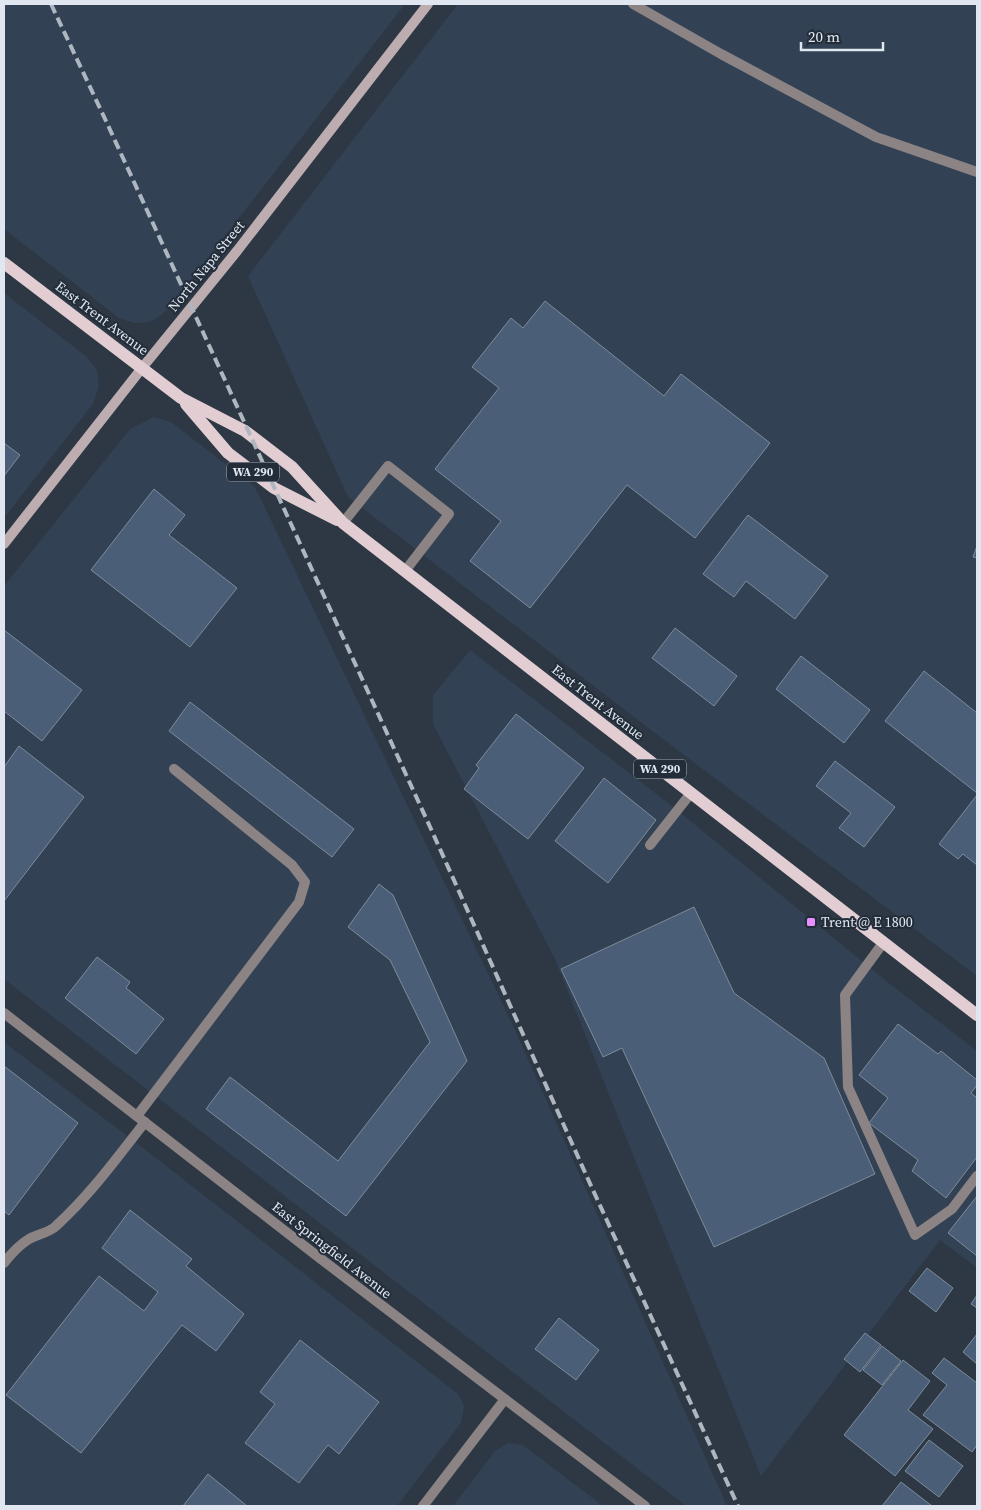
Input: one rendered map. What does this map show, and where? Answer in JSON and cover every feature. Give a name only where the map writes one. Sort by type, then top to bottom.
[{"type":"main road","name":"North Napa Street","points":[[4,544],[142,368],[237,251],[428,4]]},
{"type":"main road","name":"East Trent Avenue","points":[[4,263],[182,398],[245,431],[292,467],[343,524]]},
{"type":"main road","name":"East Trent Avenue","points":[[182,398],[228,453],[274,488],[343,524],[977,1016]]},
{"type":"street","points":[[633,4],[721,54],[876,137],[977,172]]},
{"type":"street","points":[[343,524],[388,466],[449,514],[405,571]]},
{"type":"street","points":[[4,1263],[12,1252],[29,1239],[54,1228],[100,1180],[141,1119],[299,902],[305,882],[292,865],[174,769]]},
{"type":"street","points":[[650,845],[691,793]]},
{"type":"street","points":[[883,943],[845,995],[848,1087],[916,1235],[952,1209],[977,1176]]},
{"type":"street","name":"East Springfield Avenue","points":[[4,1013],[321,1259],[645,1506]]},
{"type":"street","points":[[423,1506],[506,1399]]},
{"type":"shaded area","points":[[4,4],[405,4],[170,307],[159,317],[149,322],[134,323],[119,318],[4,229]]},
{"type":"shaded area","points":[[458,4],[977,4],[977,976],[643,724],[348,497],[248,276]]},
{"type":"shaded area","points":[[4,293],[87,357],[97,370],[99,386],[93,404],[4,518]]},
{"type":"shaded area","points":[[154,417],[171,422],[255,487],[516,1032],[727,1506],[686,1506],[4,979],[4,586],[130,429]]},
{"type":"shaded area","points":[[470,650],[672,806],[890,984],[977,1051],[977,1268],[940,1240],[761,1476],[555,959],[433,724],[433,695]]},
{"type":"shaded area","points":[[4,1042],[160,1161],[458,1394],[464,1406],[461,1423],[397,1506],[4,1506]]},
{"type":"shaded area","points":[[508,1443],[523,1445],[603,1506],[453,1506],[495,1451]]},
{"type":"building","points":[[545,301],[664,396],[681,374],[770,443],[695,538],[627,485],[530,608],[470,561],[501,521],[435,469],[499,388],[472,367],[511,318],[523,328]]},
{"type":"building","points":[[4,443],[20,455],[4,476]]},
{"type":"building","points":[[154,489],[185,515],[169,535],[237,588],[190,647],[91,570]]},
{"type":"building","points":[[748,515],[828,576],[795,619],[746,581],[734,597],[703,574]]},
{"type":"building","points":[[977,546],[977,558],[973,557]]},
{"type":"building","points":[[675,628],[737,676],[714,706],[652,658]]},
{"type":"building","points":[[4,630],[82,690],[42,741],[4,711]]},
{"type":"building","points":[[801,656],[870,710],[844,743],[776,689]]},
{"type":"building","points":[[924,671],[977,713],[977,793],[885,721]]},
{"type":"building","points":[[190,702],[354,829],[332,857],[169,731]]},
{"type":"building","points":[[516,714],[584,768],[528,839],[464,789],[479,768],[476,765]]},
{"type":"building","points":[[19,746],[84,797],[4,901],[4,767]]},
{"type":"building","points":[[835,761],[895,807],[864,847],[839,828],[851,813],[816,786]]},
{"type":"building","points":[[604,778],[656,820],[608,883],[555,841]]},
{"type":"building","points":[[977,795],[977,865],[963,854],[958,859],[939,844]]},
{"type":"building","points":[[379,884],[393,895],[467,1061],[346,1216],[206,1109],[230,1077],[338,1161],[430,1042],[390,960],[348,927]]},
{"type":"building","points":[[694,907],[734,993],[824,1058],[875,1174],[714,1247],[622,1048],[603,1057],[561,969]]},
{"type":"building","points":[[97,957],[130,982],[126,988],[164,1019],[136,1054],[65,998]]},
{"type":"building","points":[[898,1024],[938,1054],[941,1051],[977,1080],[977,1085],[971,1093],[977,1098],[977,1157],[946,1198],[912,1171],[918,1160],[869,1123],[888,1098],[859,1075]]},
{"type":"building","points":[[4,1066],[78,1123],[9,1215],[4,1211]]},
{"type":"building","points":[[977,1196],[977,1256],[948,1233]]},
{"type":"building","points":[[130,1210],[192,1259],[186,1266],[244,1314],[216,1351],[182,1325],[81,1453],[6,1395],[99,1276],[144,1311],[158,1292],[102,1248]]},
{"type":"building","points":[[927,1268],[953,1288],[936,1312],[909,1291]]},
{"type":"building","points":[[977,1295],[977,1308],[971,1304]]},
{"type":"building","points":[[559,1318],[599,1350],[576,1380],[535,1349]]},
{"type":"building","points":[[865,1333],[881,1345],[860,1372],[844,1359]]},
{"type":"building","points":[[977,1334],[977,1364],[963,1352]]},
{"type":"building","points":[[300,1340],[379,1402],[339,1454],[328,1445],[299,1483],[245,1443],[275,1404],[260,1392]]},
{"type":"building","points":[[882,1346],[901,1361],[882,1385],[863,1370]]},
{"type":"building","points":[[944,1358],[977,1383],[977,1445],[972,1452],[923,1415],[947,1385],[932,1373]]},
{"type":"building","points":[[903,1360],[930,1381],[908,1410],[933,1429],[895,1476],[844,1435]]},
{"type":"building","points":[[929,1440],[963,1466],[939,1497],[905,1471]]},
{"type":"building","points":[[208,1474],[247,1506],[183,1506]]},
{"type":"building","points":[[901,1482],[932,1506],[882,1506]]},
{"type":"railway","points":[[51,4],[431,829],[592,1188],[738,1506]]},
{"type":"place","name":"Trent @ E 1800","points":[[811,922]]}]
